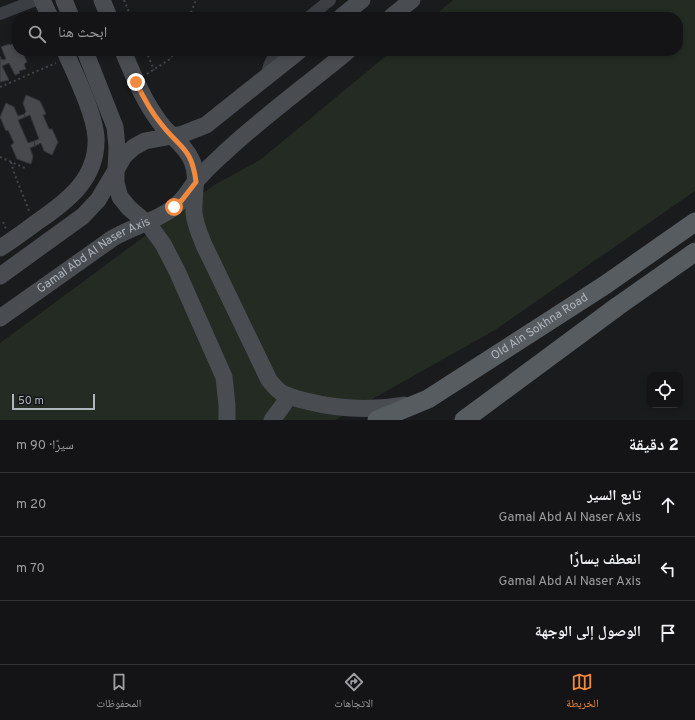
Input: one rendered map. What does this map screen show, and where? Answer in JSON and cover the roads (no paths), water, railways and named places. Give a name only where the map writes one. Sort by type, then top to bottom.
[{"type":"main road","points":[[42,0],[48,12]]},
{"type":"main road","points":[[64,0],[69,12]]},
{"type":"main road","points":[[102,0],[107,12]]},
{"type":"main road","points":[[347,12],[362,0]]},
{"type":"main road","points":[[397,12],[412,0]]},
{"type":"main road","points":[[0,248],[62,205],[79,188],[92,166],[95,154],[96,136],[91,114],[66,56]]},
{"type":"main road","points":[[87,56],[115,126],[117,147],[116,183],[120,197],[129,208],[146,222],[163,244],[173,263],[224,377],[228,405],[227,420]]},
{"type":"main road","points":[[125,56],[136,82],[153,112],[172,137],[189,154],[196,182],[194,214],[198,230],[269,380],[275,388],[287,395],[317,404],[353,409],[391,407],[428,400]]},
{"type":"main road","points":[[0,276],[83,216],[98,200],[124,156],[134,147],[145,141],[172,137],[194,130],[206,124],[292,56]]},
{"type":"main road","name":"Gamal Abd Al Naser Axis","points":[[0,318],[113,238],[157,218],[174,207],[182,200],[213,163],[237,141],[342,56]]},
{"type":"main road","name":"Old Ain Sokhna Road","points":[[377,420],[428,400],[605,285],[695,222]]},
{"type":"main road","points":[[464,420],[618,306],[695,252]]},
{"type":"main road","points":[[272,420],[284,404],[287,395]]},
{"type":"street","points":[[0,14],[36,0]]},
{"type":"street","points":[[315,12],[330,0]]},
{"type":"street","points":[[266,77],[274,56]]}]
